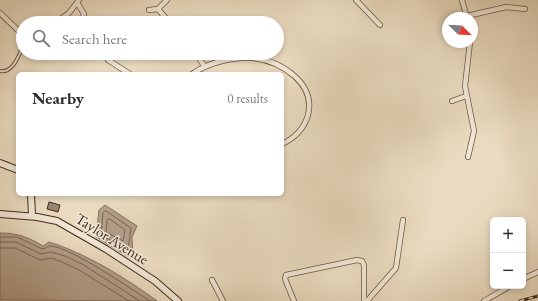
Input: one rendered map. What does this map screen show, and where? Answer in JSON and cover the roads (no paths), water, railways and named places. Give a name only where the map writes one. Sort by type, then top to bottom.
[{"type":"main road","points":[[0,163],[16,169]]},
{"type":"main road","points":[[31,196],[32,216]]},
{"type":"main road","name":"Taylor Avenue","points":[[0,214],[32,216],[57,221],[95,242],[155,281],[178,301]]},
{"type":"street","points":[[149,10],[158,9],[167,0]]},
{"type":"street","points":[[356,0],[380,25]]},
{"type":"street","points":[[462,0],[466,12]]},
{"type":"street","points":[[65,16],[78,2],[84,14],[83,16]]},
{"type":"street","points":[[478,14],[506,7],[525,9]]},
{"type":"street","points":[[158,9],[164,16]]},
{"type":"street","points":[[0,13],[16,29]]},
{"type":"street","points":[[468,157],[474,130],[466,96],[465,79],[469,48]]},
{"type":"street","points":[[108,60],[127,72]]},
{"type":"street","points":[[200,60],[204,66]]},
{"type":"street","points":[[195,72],[204,66],[231,60]]},
{"type":"street","points":[[260,60],[277,65],[296,78],[308,95],[308,114],[299,132],[284,143]]},
{"type":"street","points":[[452,101],[466,96]]},
{"type":"street","points":[[367,301],[396,268],[403,220]]},
{"type":"street","points":[[294,301],[285,276],[360,260],[364,265],[364,301]]},
{"type":"street","points":[[526,278],[538,272]]},
{"type":"street","points":[[212,280],[222,301]]},
{"type":"street","points":[[484,301],[505,289]]},
{"type":"lane","points":[[0,71],[8,70],[16,60]]},
{"type":"water","points":[[105,205],[137,226],[132,237],[133,256],[129,257],[96,237],[99,210]]},
{"type":"water","points":[[0,233],[22,236],[43,246],[49,242],[91,259],[119,275],[157,301],[0,300]]},
{"type":"railway","points":[[520,301],[538,296]]}]
